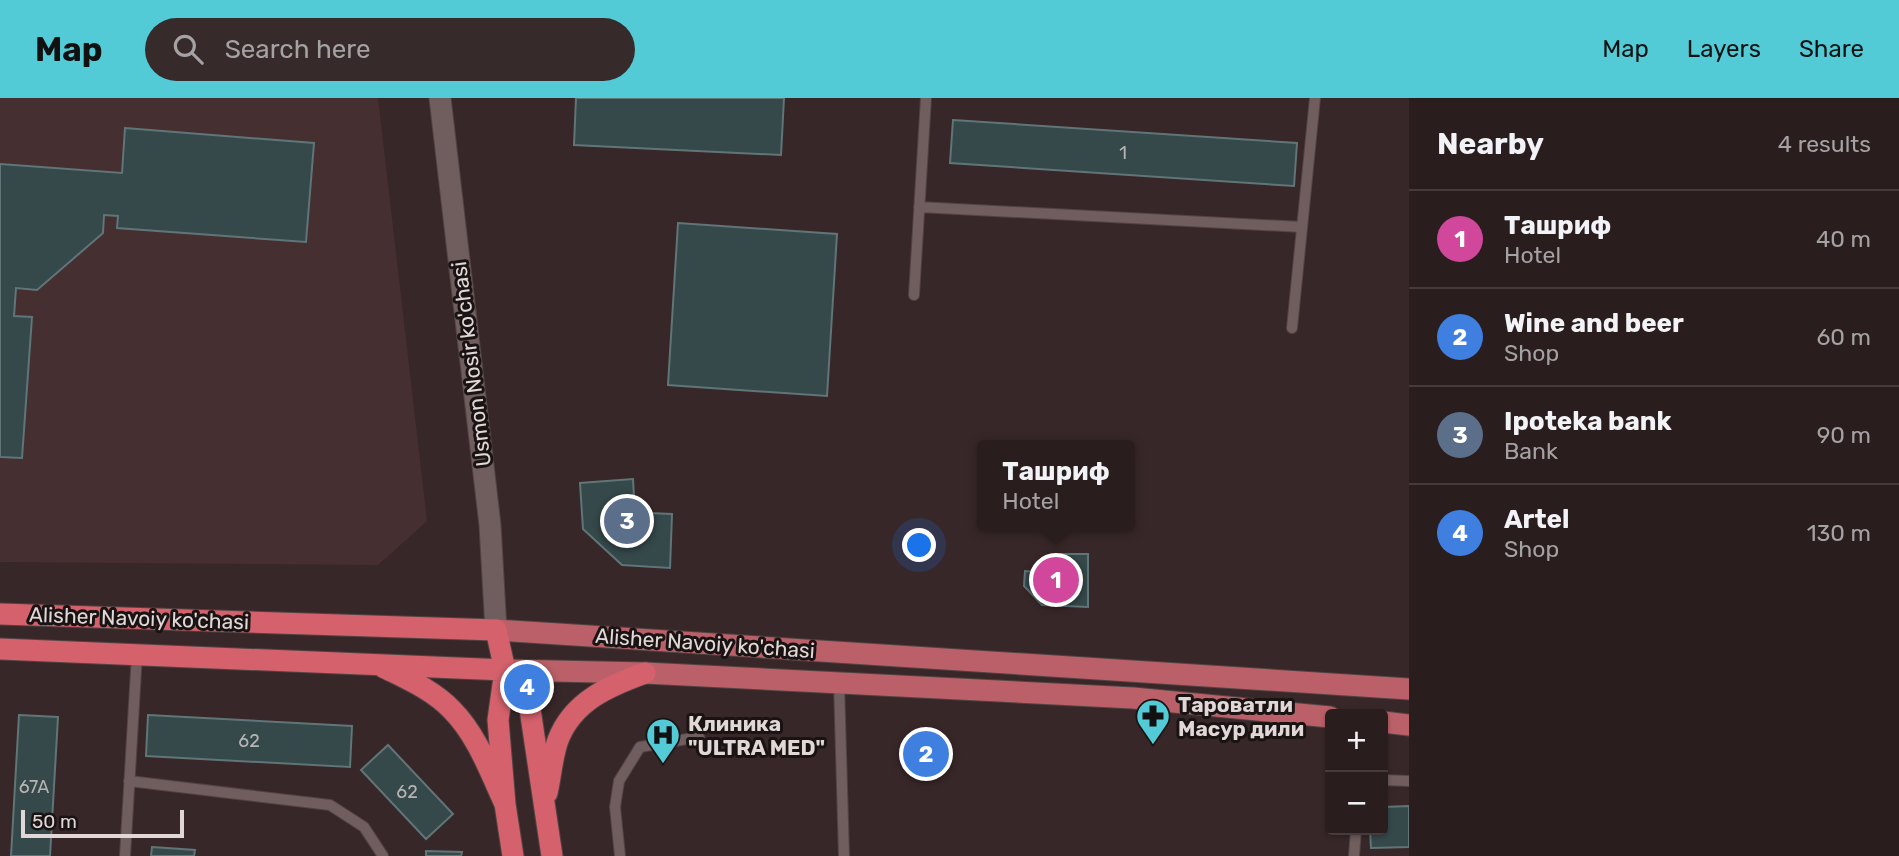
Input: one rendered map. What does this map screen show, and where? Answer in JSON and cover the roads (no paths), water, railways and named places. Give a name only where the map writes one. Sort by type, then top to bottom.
[{"type":"highway","name":"Alisher Navoiy ko'chasi","points":[[0,614],[496,630]]},
{"type":"highway","points":[[496,630],[505,670],[530,709],[552,856]]},
{"type":"highway","name":"Alisher Navoiy ko'chasi","points":[[0,649],[505,670]]},
{"type":"highway","points":[[375,663],[420,685],[452,710],[479,746],[505,804]]},
{"type":"highway","points":[[505,670],[498,720],[505,804],[513,856]]},
{"type":"highway","points":[[544,809],[559,739],[579,706],[608,687],[645,673]]},
{"type":"main road","name":"Alisher Navoiy ko'chasi","points":[[496,630],[1409,689]]},
{"type":"main road","name":"Alisher Navoiy ko'chasi","points":[[505,670],[645,673],[1133,698],[1325,716]]},
{"type":"main road","points":[[1388,722],[1409,724]]},
{"type":"street","name":"Usmon Nosir ko'chasi","points":[[440,98],[490,525],[496,630]]},
{"type":"lane","points":[[914,295],[926,98]]},
{"type":"lane","points":[[1292,328],[1315,98]]},
{"type":"lane","points":[[919,207],[1302,227]]},
{"type":"lane","points":[[125,856],[137,654]]},
{"type":"lane","points":[[839,683],[844,856]]},
{"type":"lane","points":[[620,856],[615,807],[619,780],[639,747],[699,737]]},
{"type":"lane","points":[[1388,780],[1409,781]]},
{"type":"lane","points":[[129,781],[330,805],[364,827],[383,856]]},
{"type":"lane","points":[[1354,856],[1356,835]]},
{"type":"place","name":"Ipoteka bank","points":[[627,521]]},
{"type":"place","name":"Ташриф","points":[[1056,580]]},
{"type":"place","name":"Artel","points":[[527,687]]},
{"type":"place","name":"Тароватли Масур дили","points":[[1153,746]]},
{"type":"place","name":"Wine and beer","points":[[926,754]]},
{"type":"place","name":"Клиника \"ULTRA MED\"","points":[[663,765]]}]
